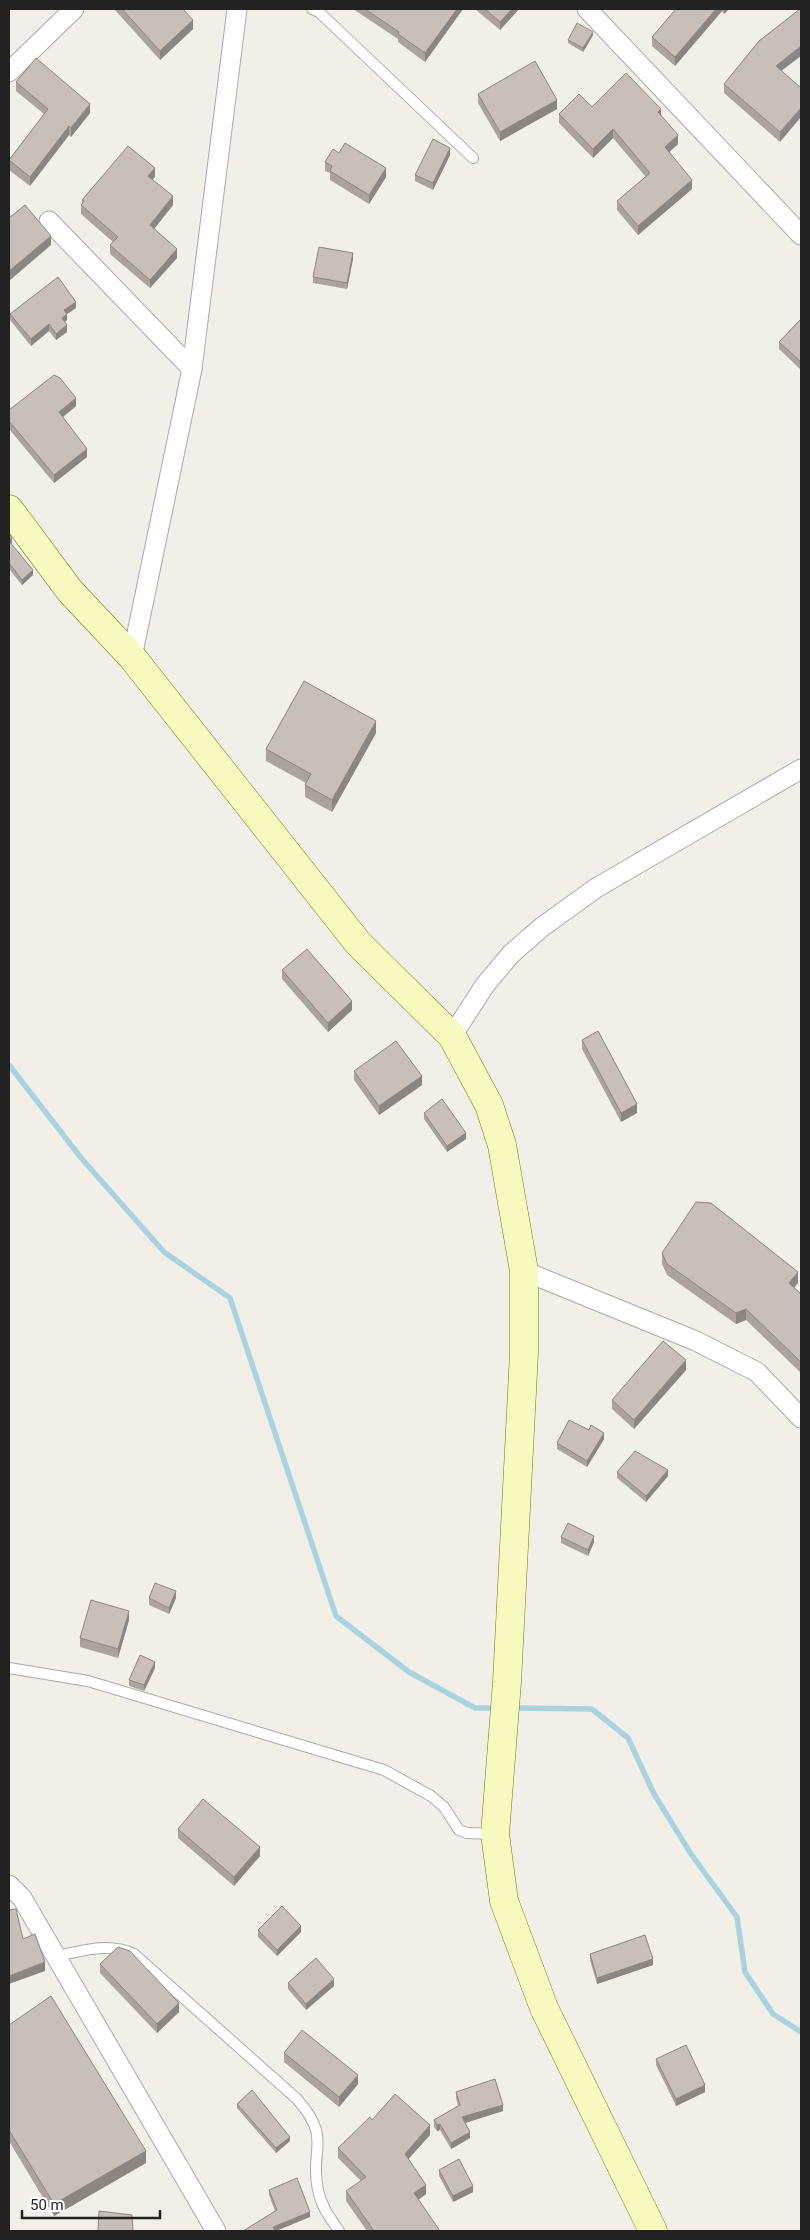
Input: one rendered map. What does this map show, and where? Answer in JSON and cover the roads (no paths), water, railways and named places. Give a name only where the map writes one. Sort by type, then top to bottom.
[{"type":"street","points":[[9,72],[74,9]]},
{"type":"street","points":[[132,657],[192,369],[237,9]]},
{"type":"street","points":[[587,9],[801,235]]},
{"type":"street","points":[[49,221],[192,369]]},
{"type":"street","points":[[9,509],[70,591],[132,657],[358,943],[452,1036],[489,1105],[502,1145],[524,1270],[524,1353],[507,1682],[495,1834],[504,1901],[540,1999],[653,2231]]},
{"type":"street","points":[[452,1036],[490,979],[511,954],[542,927],[596,888],[801,769]]},
{"type":"street","points":[[524,1270],[696,1341],[757,1372],[801,1418]]},
{"type":"street","points":[[9,1885],[22,1898],[216,2231]]},
{"type":"lane","points":[[312,9],[319,12],[473,158]]},
{"type":"lane","points":[[9,1668],[88,1681],[384,1770],[432,1796],[444,1808],[458,1830],[467,1833],[495,1834]]},
{"type":"lane","points":[[56,1956],[110,1947],[121,1948],[134,1954],[298,2099],[310,2113],[316,2124],[319,2138],[316,2171],[318,2189],[326,2212],[339,2231]]},
{"type":"waterway","points":[[9,1065],[82,1159],[164,1252],[230,1298],[336,1616],[409,1672],[475,1708],[498,1708]]},
{"type":"waterway","points":[[513,1708],[592,1709],[628,1738],[654,1794],[691,1854],[737,1917],[745,1972],[773,2014],[801,2032]]}]
